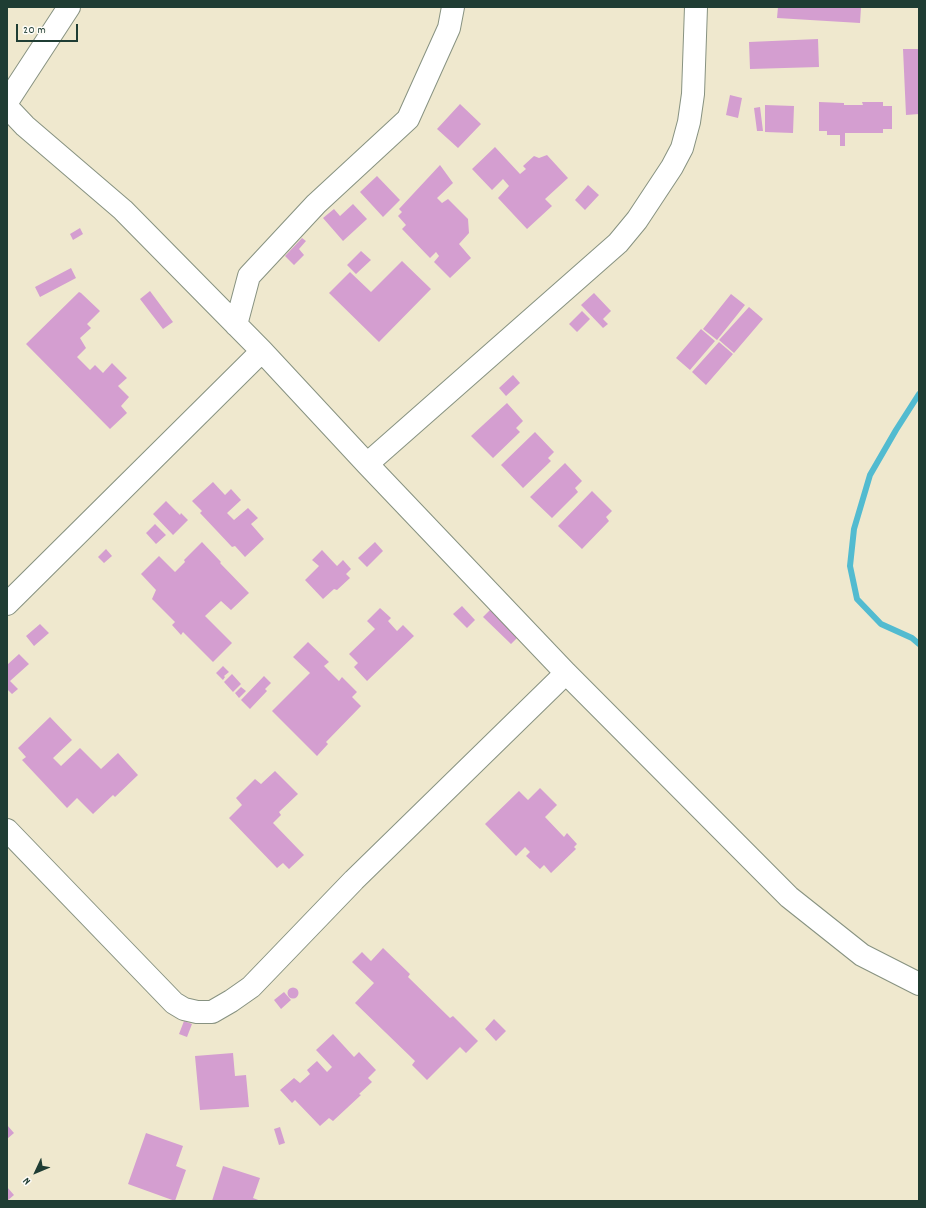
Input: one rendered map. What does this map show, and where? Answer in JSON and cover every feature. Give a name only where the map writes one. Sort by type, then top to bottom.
[{"type":"street","points":[[7,102],[69,7]]},
{"type":"street","points":[[236,325],[249,276],[316,204],[408,119],[449,28],[453,7]]},
{"type":"street","points":[[367,464],[618,243],[637,220],[672,167],[682,148],[689,122],[693,94],[696,7]]},
{"type":"street","points":[[7,107],[25,126],[123,210],[262,351],[367,464],[566,673],[789,897],[862,955],[919,984]]},
{"type":"street","points":[[7,604],[262,351]]},
{"type":"street","points":[[7,830],[174,1003],[184,1010],[212,1012],[251,987],[354,880],[566,673]]},
{"type":"building","points":[[778,7],[861,7],[860,23],[777,18]]},
{"type":"building","points":[[818,39],[819,67],[750,69],[749,42]]},
{"type":"building","points":[[903,49],[919,49],[919,114],[906,115]]},
{"type":"building","points":[[730,95],[742,98],[738,118],[726,115]]},
{"type":"building","points":[[819,102],[844,103],[844,105],[863,105],[862,102],[883,102],[883,106],[892,106],[892,129],[883,129],[883,133],[845,133],[845,146],[840,146],[840,135],[827,135],[827,131],[819,131]]},
{"type":"building","points":[[460,104],[481,124],[458,148],[437,129]]},
{"type":"building","points":[[765,105],[794,106],[793,133],[765,132]]},
{"type":"building","points":[[760,107],[763,131],[757,131],[754,108]]},
{"type":"building","points":[[495,147],[520,174],[526,169],[523,166],[534,156],[539,158],[547,155],[568,178],[545,199],[552,206],[527,229],[498,198],[509,186],[503,179],[492,190],[472,169]]},
{"type":"building","points":[[440,165],[453,183],[437,198],[442,203],[448,199],[468,219],[469,233],[459,244],[471,258],[450,278],[434,262],[439,256],[436,252],[430,258],[402,229],[406,225],[398,216],[402,212],[399,209]]},
{"type":"building","points":[[377,176],[400,200],[383,217],[360,192]]},
{"type":"building","points":[[588,185],[599,195],[585,210],[575,200]]},
{"type":"building","points":[[353,204],[367,219],[343,241],[323,218],[334,209],[340,216]]},
{"type":"building","points":[[80,228],[83,234],[73,240],[70,234]]},
{"type":"building","points":[[302,238],[306,241],[299,249],[304,255],[294,265],[285,256]]},
{"type":"building","points":[[361,251],[371,260],[356,274],[347,265]]},
{"type":"building","points":[[402,261],[431,289],[379,342],[329,293],[350,272],[371,292]]},
{"type":"building","points":[[71,268],[76,278],[40,297],[35,287]]},
{"type":"building","points":[[150,291],[173,322],[163,329],[140,299]]},
{"type":"building","points":[[79,292],[100,311],[87,324],[91,328],[80,338],[86,348],[77,357],[90,370],[95,365],[103,373],[112,363],[127,378],[118,386],[129,397],[121,406],[127,413],[110,429],[26,344]]},
{"type":"building","points":[[594,293],[611,311],[603,319],[608,324],[603,328],[581,305]]},
{"type":"building","points":[[731,294],[745,305],[717,340],[703,329]]},
{"type":"building","points":[[749,307],[763,319],[734,353],[719,340]]},
{"type":"building","points":[[582,311],[590,319],[577,332],[569,324]]},
{"type":"building","points":[[701,329],[715,341],[690,370],[676,358]]},
{"type":"building","points":[[719,342],[733,354],[706,385],[692,372]]},
{"type":"building","points":[[513,375],[520,383],[506,396],[499,388]]},
{"type":"building","points":[[507,403],[523,421],[516,428],[520,432],[493,458],[471,436]]},
{"type":"building","points":[[535,432],[554,452],[548,458],[551,461],[523,488],[501,465]]},
{"type":"building","points":[[565,463],[582,481],[575,488],[578,492],[552,518],[530,497]]},
{"type":"building","points":[[213,482],[225,495],[231,489],[241,500],[227,513],[234,520],[248,508],[258,518],[251,524],[264,539],[245,557],[235,546],[232,547],[200,513],[202,511],[192,501]]},
{"type":"building","points":[[592,491],[612,511],[606,517],[609,521],[582,549],[558,526]]},
{"type":"building","points":[[166,501],[180,515],[181,513],[188,520],[173,535],[153,514]]},
{"type":"building","points":[[155,524],[166,535],[156,544],[146,533]]},
{"type":"building","points":[[202,542],[249,593],[231,610],[221,601],[205,616],[232,643],[213,662],[183,632],[181,635],[172,625],[175,622],[152,599],[156,590],[141,574],[159,556],[175,572],[185,562],[184,560]]},
{"type":"building","points":[[375,542],[383,551],[367,567],[358,558]]},
{"type":"building","points":[[106,549],[112,556],[104,563],[98,557]]},
{"type":"building","points":[[322,550],[337,566],[343,560],[351,569],[346,574],[350,578],[337,590],[334,589],[323,599],[305,580],[319,566],[312,560]]},
{"type":"building","points":[[462,606],[475,620],[467,628],[453,614]]},
{"type":"building","points":[[380,608],[391,618],[388,621],[397,631],[403,625],[414,636],[367,681],[354,667],[358,663],[349,654],[375,629],[367,621]]},
{"type":"building","points":[[491,609],[518,637],[511,644],[483,617]]},
{"type":"building","points":[[40,624],[49,633],[34,646],[26,636]]},
{"type":"building","points":[[308,642],[329,662],[324,666],[339,681],[342,677],[357,692],[352,697],[361,706],[326,742],[328,744],[317,756],[272,711],[310,673],[293,657]]},
{"type":"building","points":[[19,654],[29,664],[10,681],[18,689],[12,694],[7,689],[7,665]]},
{"type":"building","points":[[223,666],[229,672],[224,676],[225,677],[223,680],[216,673]]},
{"type":"building","points":[[232,674],[241,684],[233,692],[224,682]]},
{"type":"building","points":[[264,676],[271,683],[265,689],[267,691],[250,709],[241,700]]},
{"type":"building","points":[[241,687],[246,691],[239,698],[235,693]]},
{"type":"building","points":[[50,717],[72,740],[53,758],[61,766],[80,748],[101,769],[118,753],[138,775],[115,797],[113,795],[93,814],[77,798],[67,808],[22,760],[26,757],[18,748]]},
{"type":"building","points":[[275,771],[298,794],[279,812],[281,815],[273,823],[304,855],[289,869],[283,863],[277,868],[229,818],[242,805],[236,798],[255,779],[261,784]]},
{"type":"building","points":[[540,788],[557,805],[545,817],[564,837],[567,833],[577,844],[574,847],[576,849],[551,873],[544,865],[540,869],[526,856],[530,852],[525,847],[516,856],[485,824],[519,791],[528,800]]},
{"type":"building","points":[[383,948],[410,974],[408,977],[450,1018],[453,1016],[478,1041],[466,1053],[460,1047],[427,1080],[412,1065],[415,1061],[355,1003],[374,983],[352,962],[362,952],[371,961]]},
{"type":"building","points":[[291,988],[295,988],[297,989],[297,997],[291,998],[288,995],[288,991]]},
{"type":"building","points":[[284,992],[291,1000],[281,1009],[274,1000]]},
{"type":"building","points":[[494,1019],[506,1031],[496,1041],[485,1029]]},
{"type":"building","points":[[184,1021],[192,1024],[187,1037],[179,1034]]},
{"type":"building","points":[[333,1034],[354,1057],[359,1052],[376,1070],[368,1078],[372,1082],[359,1094],[361,1095],[333,1121],[329,1118],[320,1126],[295,1100],[292,1103],[280,1090],[294,1078],[300,1083],[310,1074],[307,1070],[317,1061],[327,1072],[332,1067],[316,1050]]},
{"type":"building","points":[[233,1053],[235,1076],[246,1075],[249,1107],[200,1110],[195,1056]]},
{"type":"building","points":[[7,1125],[14,1133],[7,1139]]},
{"type":"building","points":[[280,1127],[285,1143],[279,1145],[274,1129]]},
{"type":"building","points":[[146,1133],[183,1146],[176,1166],[186,1170],[175,1201],[128,1184]]},
{"type":"building","points":[[223,1166],[260,1178],[253,1198],[261,1201],[212,1201]]},
{"type":"building","points":[[7,1187],[14,1195],[7,1201]]},
{"type":"waterway","points":[[919,394],[870,475],[854,529],[850,566],[857,599],[881,624],[912,638],[919,644]]}]
